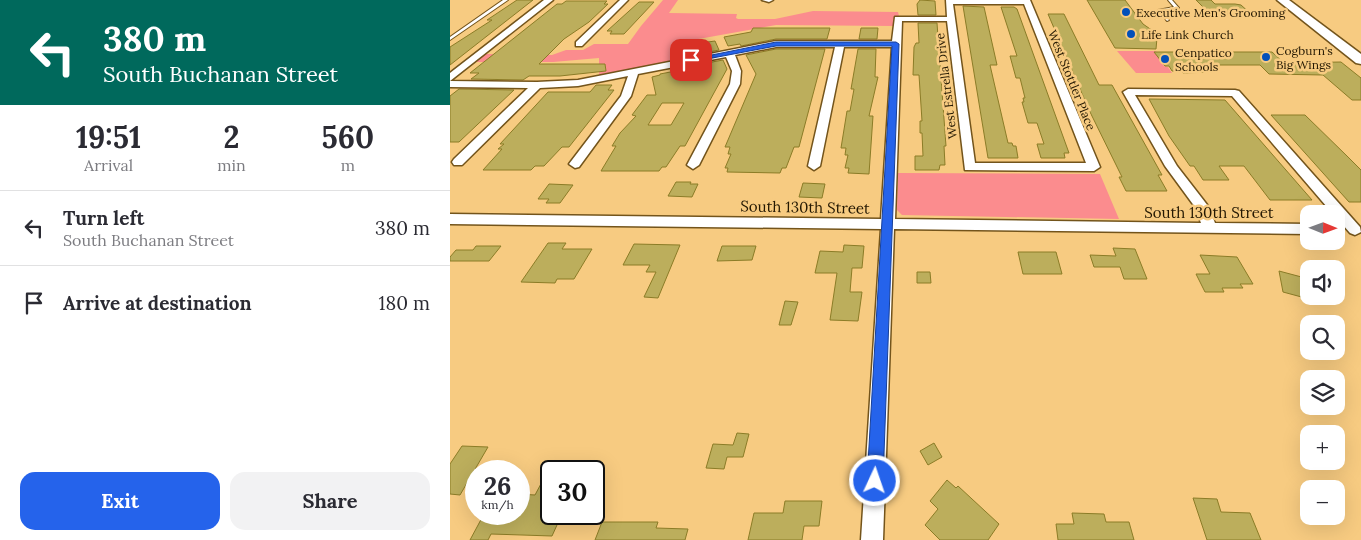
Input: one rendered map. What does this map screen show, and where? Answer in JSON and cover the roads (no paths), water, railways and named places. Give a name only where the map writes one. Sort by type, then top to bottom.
[{"type":"main road","points":[[1282,0],[1361,60]]},
{"type":"main road","points":[[1299,0],[1361,46]]},
{"type":"street","points":[[450,78],[549,0]]},
{"type":"street","points":[[579,44],[624,0]]},
{"type":"street","name":"West Estrella Drive","points":[[968,167],[949,2],[988,1]]},
{"type":"street","name":"West Stottler Place","points":[[968,167],[1094,167],[1027,2],[988,1]]},
{"type":"street","points":[[872,540],[886,225],[898,19],[951,19]]},
{"type":"street","points":[[450,84],[536,85],[578,83],[776,44],[896,44]]},
{"type":"street","points":[[814,166],[840,44]]},
{"type":"street","points":[[693,165],[736,84],[738,76],[736,66],[729,53]]},
{"type":"street","points":[[575,164],[626,96],[634,72]]},
{"type":"street","points":[[458,162],[536,85]]},
{"type":"street","points":[[1209,229],[1194,216],[1182,193],[1179,177],[1128,92],[1235,93],[1358,230]]},
{"type":"street","name":"South 130th Street","points":[[450,219],[1300,230]]},
{"type":"street","points":[[1345,230],[1358,230]]},
{"type":"lane","points":[[450,39],[506,0]]},
{"type":"lane","points":[[1167,20],[1160,10],[1177,8],[1170,0]]},
{"type":"place","name":"Executive Men's Grooming","points":[[1126,12]]},
{"type":"place","name":"Life Link Church","points":[[1131,34]]},
{"type":"place","name":"Cogburn's Big Wings","points":[[1266,57]]},
{"type":"place","name":"Cenpatico Schools","points":[[1165,59]]}]
